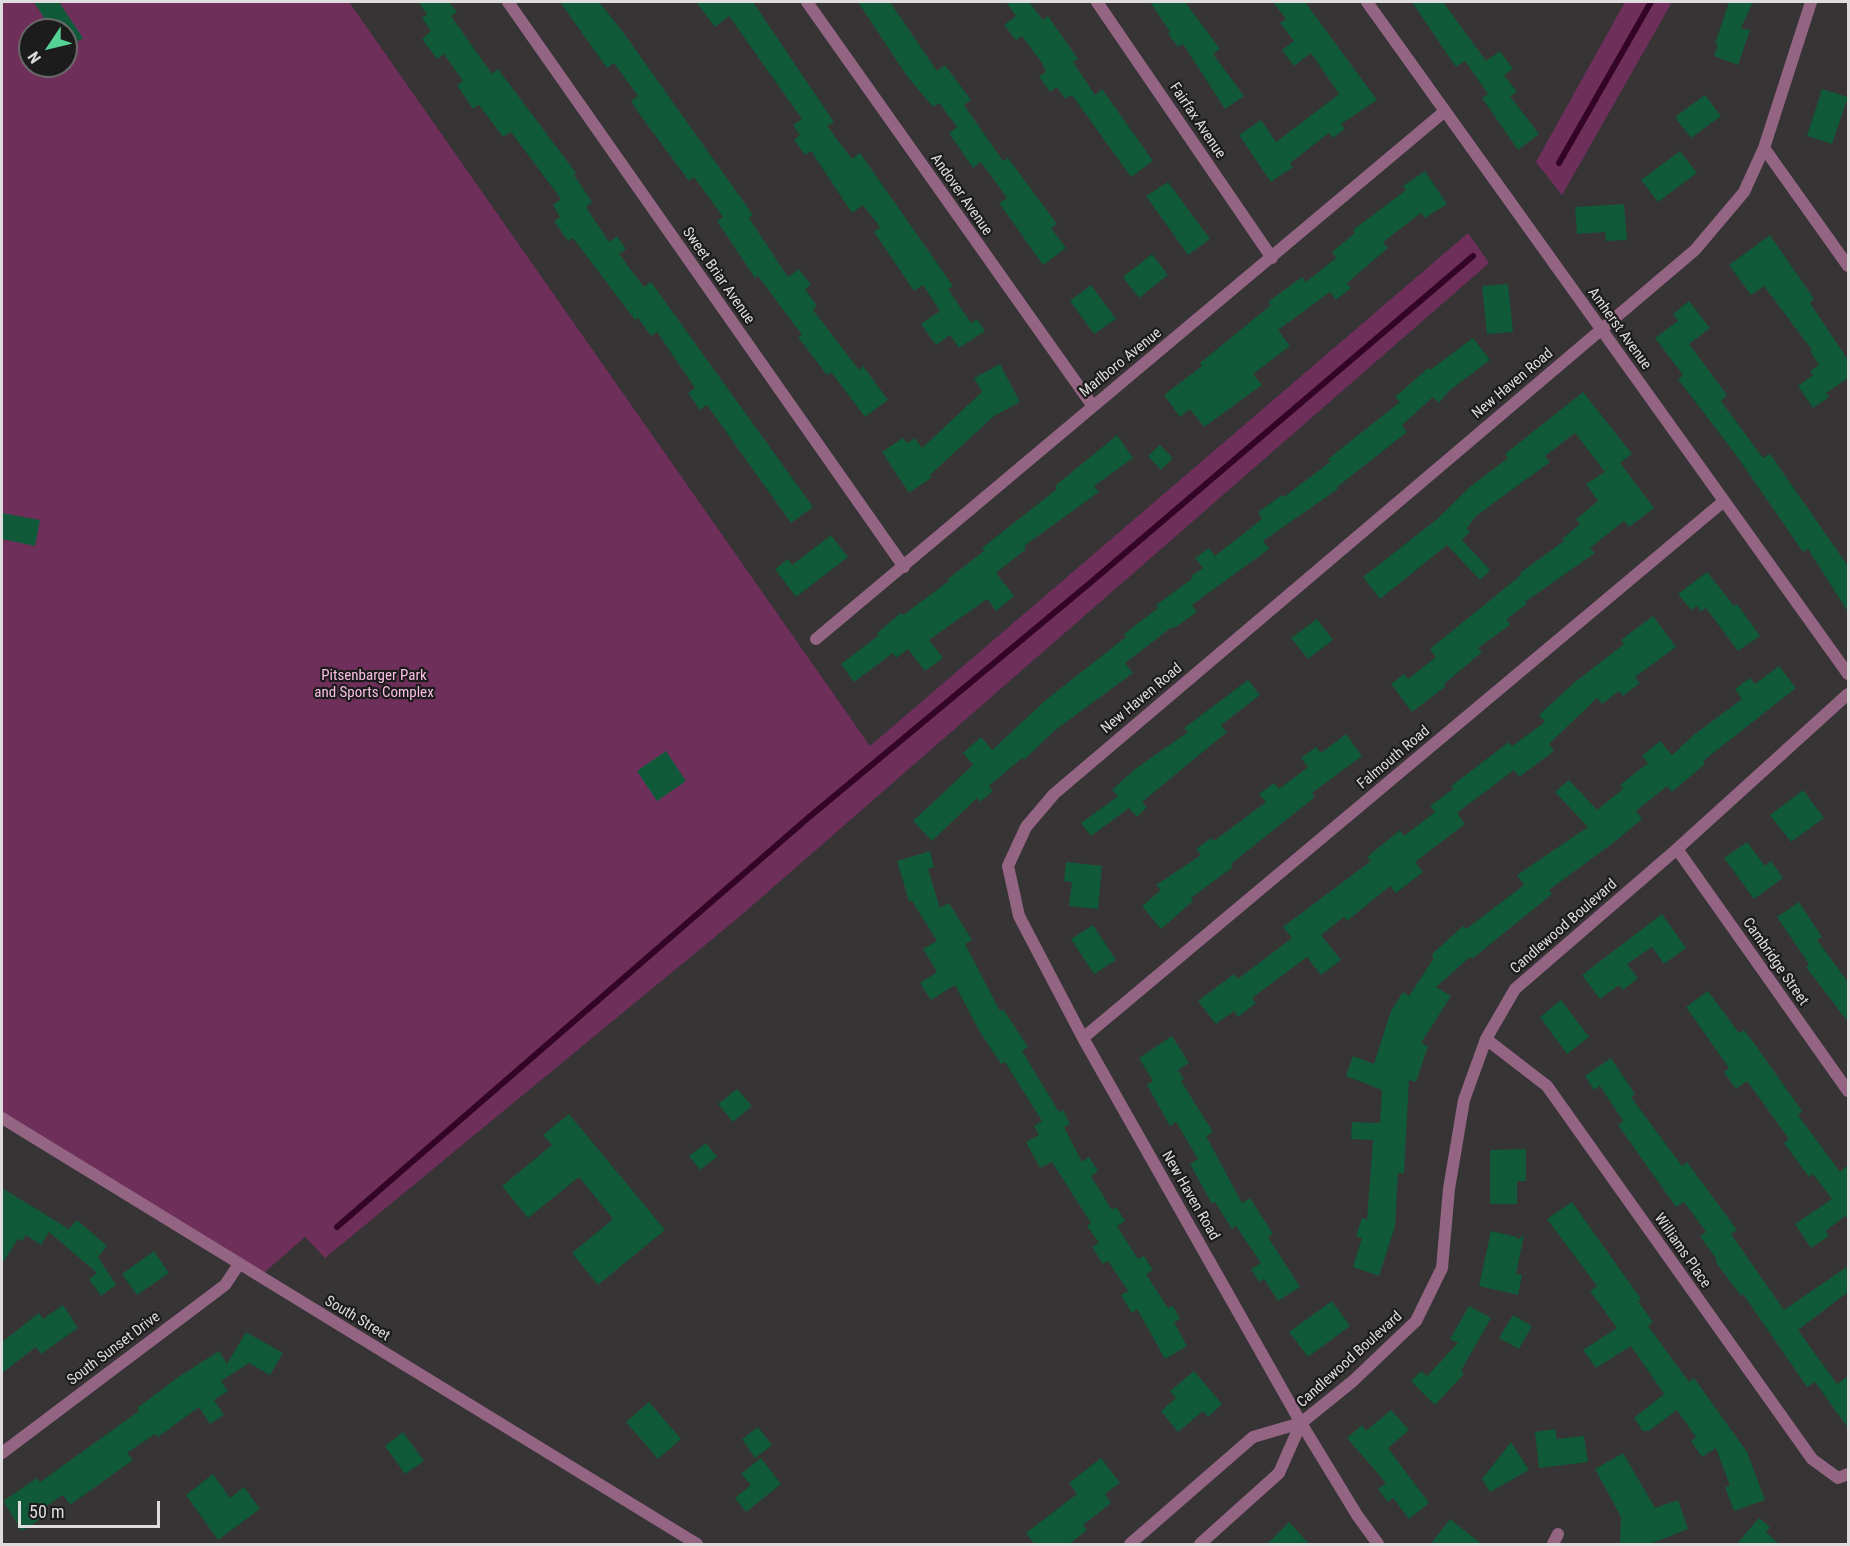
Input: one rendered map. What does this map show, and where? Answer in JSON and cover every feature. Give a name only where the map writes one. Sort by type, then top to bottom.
[{"type":"street","name":"Sweet Briar Avenue","points":[[508,2],[904,567]]},
{"type":"street","name":"Andover Avenue","points":[[807,2],[1092,405]]},
{"type":"street","name":"Fairfax Avenue","points":[[1097,2],[1272,258]]},
{"type":"street","name":"Amherst Avenue","points":[[1367,2],[1848,674]]},
{"type":"street","name":"New Haven Road","points":[[1378,1545],[1301,1423],[1083,1038],[1019,916],[1008,866],[1026,827],[1054,794],[1695,250],[1744,192],[1764,148],[1811,2]]},
{"type":"street","name":"Marlboro Avenue","points":[[816,639],[1445,111]]},
{"type":"street","points":[[1764,148],[1848,266]]},
{"type":"street","name":"Falmouth Road","points":[[1083,1038],[1724,501]]},
{"type":"street","name":"Candlewood Boulevard","points":[[1130,1545],[1253,1437],[1301,1423],[1353,1381],[1416,1321],[1443,1268],[1449,1189],[1464,1100],[1486,1039],[1515,989],[1677,849],[1848,694]]},
{"type":"street","name":"Cambridge Street","points":[[1677,849],[1848,1091]]},
{"type":"street","name":"Williams Place","points":[[1486,1039],[1547,1086],[1812,1460],[1838,1478],[1848,1473]]},
{"type":"street","name":"South Street","points":[[2,1118],[697,1545]]},
{"type":"street","name":"South Sunset Drive","points":[[2,1453],[225,1285],[239,1264]]},
{"type":"street","name":"Candlewood Boulevard","points":[[1200,1545],[1279,1473],[1301,1423]]},
{"type":"green space","name":"Pitsenbarger Park and Sports Complex","points":[[2,2],[349,2],[870,746],[1468,233],[1489,263],[739,917],[325,1258],[305,1237],[259,1277],[2,1118]]},
{"type":"green space","points":[[1625,2],[1672,2],[1562,195],[1536,162]]},
{"type":"building","points":[[34,2],[59,2],[70,18],[44,18]]},
{"type":"building","points":[[418,2],[449,2],[457,12],[451,16],[492,74],[498,69],[576,173],[574,175],[592,202],[586,207],[609,242],[617,236],[626,249],[619,254],[644,287],[651,282],[813,507],[791,523],[707,405],[700,410],[688,393],[695,388],[657,332],[651,336],[638,318],[635,320],[573,238],[568,241],[554,221],[560,217],[553,205],[561,199],[511,132],[503,137],[479,105],[473,109],[457,85],[463,81],[444,54],[437,59],[422,39],[431,31],[422,18],[427,14]]},
{"type":"building","points":[[560,2],[599,2],[623,32],[753,215],[749,218],[788,277],[799,269],[811,285],[805,289],[817,306],[813,310],[859,370],[863,366],[888,400],[865,417],[831,372],[827,375],[798,337],[802,335],[758,276],[755,278],[717,221],[723,217],[694,177],[689,181],[640,115],[631,101],[638,96],[614,63],[607,68]]},
{"type":"building","points":[[696,2],[753,2],[834,122],[827,126],[852,159],[860,153],[953,286],[948,289],[971,323],[977,319],[985,331],[959,348],[950,335],[936,345],[921,324],[940,311],[923,285],[914,291],[874,232],[880,227],[863,205],[852,213],[811,151],[805,155],[794,140],[800,135],[793,125],[802,119],[729,16],[715,27]]},
{"type":"building","points":[[858,2],[890,2],[937,71],[945,65],[971,100],[964,105],[1003,161],[1008,158],[1057,224],[1051,228],[1066,248],[1043,265],[999,203],[1007,198],[981,162],[973,168],[949,133],[957,127],[939,103],[933,107],[907,76]]},
{"type":"building","points":[[1006,2],[1029,2],[1043,20],[1048,16],[1078,59],[1073,62],[1095,95],[1102,89],[1153,161],[1131,177],[1072,95],[1065,99],[1057,87],[1050,92],[1039,76],[1046,72],[1042,63],[1022,36],[1016,40],[1004,25],[1016,16]]},
{"type":"building","points":[[1150,2],[1185,2],[1220,49],[1213,54],[1244,96],[1225,109],[1183,44],[1178,47],[1168,34],[1170,32]]},
{"type":"building","points":[[1273,2],[1305,2],[1377,100],[1341,124],[1345,129],[1333,138],[1329,133],[1290,163],[1293,167],[1271,182],[1239,135],[1261,120],[1276,142],[1339,94],[1311,53],[1294,66],[1282,50],[1294,41],[1280,23],[1286,19]]},
{"type":"building","points":[[1412,2],[1443,2],[1486,61],[1500,51],[1513,69],[1504,75],[1517,92],[1510,96],[1539,134],[1518,150],[1482,98],[1488,94],[1465,61],[1456,67]]},
{"type":"building","points":[[1729,2],[1753,2],[1741,28],[1750,30],[1738,65],[1714,56],[1718,45],[1715,44]]},
{"type":"building","points":[[78,30],[83,38],[78,41]]},
{"type":"building","points":[[1822,89],[1848,97],[1832,144],[1807,136]]},
{"type":"building","points":[[1705,95],[1721,116],[1691,138],[1675,117]]},
{"type":"building","points":[[1680,151],[1697,173],[1658,202],[1641,180]]},
{"type":"building","points":[[1425,171],[1447,204],[1425,218],[1421,213],[1383,242],[1388,248],[1347,283],[1351,288],[1336,300],[1330,292],[1278,330],[1290,346],[1253,374],[1262,385],[1204,427],[1190,409],[1180,417],[1164,395],[1202,366],[1200,363],[1271,305],[1268,302],[1302,277],[1306,282],[1336,258],[1332,252],[1355,233],[1353,230],[1406,190],[1403,186]]},
{"type":"building","points":[[1168,182],[1210,239],[1188,255],[1146,196]]},
{"type":"building","points":[[1624,204],[1627,240],[1606,241],[1605,232],[1577,234],[1575,207]]},
{"type":"building","points":[[1770,235],[1814,299],[1810,303],[1848,360],[1848,378],[1826,393],[1829,397],[1813,408],[1798,386],[1813,375],[1810,371],[1819,365],[1810,351],[1812,350],[1764,286],[1751,295],[1729,265]]},
{"type":"building","points":[[1152,254],[1168,275],[1139,298],[1123,277]]},
{"type":"building","points":[[1508,284],[1513,332],[1487,334],[1482,286]]},
{"type":"building","points":[[1091,285],[1116,319],[1094,334],[1070,301]]},
{"type":"building","points":[[1689,301],[1710,328],[1689,344],[1727,395],[1721,401],[1763,458],[1770,454],[1848,566],[1848,612],[1808,549],[1803,552],[1736,455],[1678,379],[1683,375],[1655,338],[1678,321],[1673,314]]},
{"type":"building","points":[[1473,338],[1490,360],[1449,391],[1439,403],[1433,397],[1402,425],[1407,432],[1337,487],[1338,489],[1263,541],[1269,549],[1192,605],[1197,612],[1173,629],[1172,627],[1125,663],[1133,673],[1054,731],[1024,760],[1022,758],[989,786],[993,791],[980,802],[977,798],[932,841],[913,821],[973,765],[963,753],[981,737],[992,750],[1047,699],[1126,637],[1124,634],[1158,608],[1156,605],[1193,578],[1191,576],[1203,568],[1195,558],[1209,548],[1215,556],[1262,519],[1258,512],[1282,495],[1284,497],[1330,462],[1328,459],[1400,402],[1395,397],[1428,368],[1430,370]]},
{"type":"building","points":[[1000,364],[1020,402],[994,416],[930,475],[931,478],[909,493],[882,452],[903,438],[907,443],[915,438],[922,448],[982,392],[974,378]]},
{"type":"building","points":[[1583,392],[1632,454],[1620,463],[1654,508],[1629,527],[1624,521],[1590,548],[1595,553],[1525,602],[1527,604],[1507,619],[1510,625],[1478,648],[1482,652],[1444,684],[1446,686],[1412,712],[1391,684],[1404,674],[1408,679],[1436,657],[1430,649],[1521,575],[1520,573],[1564,541],[1562,539],[1580,524],[1576,519],[1598,501],[1586,484],[1605,472],[1575,433],[1545,456],[1550,462],[1476,516],[1467,528],[1470,532],[1462,540],[1490,570],[1480,580],[1447,545],[1380,599],[1363,577],[1436,520],[1471,486],[1508,458],[1505,454]]},
{"type":"building","points":[[1117,435],[1133,458],[1094,486],[1099,492],[1024,546],[1026,549],[996,573],[1014,596],[996,611],[987,599],[929,640],[943,658],[925,671],[908,649],[896,658],[893,653],[854,682],[841,664],[879,635],[877,633],[901,613],[903,615],[949,581],[948,579],[984,551],[982,548],[1057,489],[1055,486]]},
{"type":"building","points":[[1160,445],[1173,458],[1161,470],[1148,456]]},
{"type":"building","points":[[2,513],[40,520],[35,546],[2,539]]},
{"type":"building","points":[[831,535],[848,557],[796,597],[775,569],[788,559],[792,565]]},
{"type":"building","points":[[1707,572],[1734,606],[1737,604],[1760,636],[1738,651],[1706,608],[1701,612],[1697,606],[1691,610],[1678,594]]},
{"type":"building","points":[[1653,616],[1676,647],[1635,677],[1640,683],[1623,696],[1619,691],[1602,704],[1597,698],[1549,744],[1554,751],[1519,777],[1514,770],[1457,813],[1465,824],[1415,862],[1423,872],[1396,893],[1390,886],[1347,921],[1344,917],[1321,935],[1341,960],[1321,975],[1307,957],[1252,998],[1256,1003],[1238,1017],[1234,1011],[1216,1024],[1198,1001],[1234,974],[1238,979],[1292,938],[1283,927],[1371,861],[1367,857],[1400,830],[1404,836],[1435,812],[1430,806],[1453,789],[1451,786],[1509,742],[1512,746],[1545,722],[1539,715],[1575,682],[1624,644],[1621,640]]},
{"type":"building","points":[[1317,619],[1333,640],[1308,659],[1291,638]]},
{"type":"building","points":[[1779,666],[1796,688],[1703,761],[1705,764],[1672,792],[1667,786],[1636,811],[1642,819],[1549,890],[1552,894],[1472,959],[1470,957],[1436,987],[1451,996],[1421,1043],[1428,1046],[1416,1082],[1409,1080],[1404,1173],[1398,1173],[1395,1226],[1379,1276],[1353,1267],[1362,1238],[1356,1236],[1362,1218],[1367,1220],[1373,1140],[1351,1139],[1352,1122],[1380,1123],[1382,1090],[1346,1076],[1353,1056],[1374,1064],[1391,1011],[1403,992],[1409,996],[1434,958],[1431,955],[1463,926],[1466,929],[1524,885],[1517,875],[1588,827],[1555,792],[1569,780],[1597,810],[1623,789],[1620,785],[1648,763],[1642,756],[1660,741],[1672,755],[1695,734],[1742,699],[1735,689],[1750,678],[1755,684]]},
{"type":"building","points":[[1248,680],[1260,695],[1221,725],[1227,732],[1142,802],[1147,807],[1137,817],[1129,808],[1091,836],[1081,823],[1118,796],[1112,790],[1135,769],[1188,732],[1184,728]]},
{"type":"building","points":[[1346,734],[1362,756],[1312,793],[1315,797],[1231,864],[1233,867],[1191,898],[1193,901],[1161,929],[1142,906],[1161,890],[1156,885],[1201,855],[1196,849],[1211,838],[1214,841],[1266,802],[1259,794],[1274,783],[1279,789],[1308,767],[1301,758],[1316,747],[1321,753]]},
{"type":"building","points":[[666,751],[686,781],[657,801],[637,771]]},
{"type":"building","points":[[1803,790],[1824,818],[1791,842],[1770,815]]},
{"type":"building","points":[[1747,842],[1765,866],[1771,861],[1783,878],[1754,899],[1724,858]]},
{"type":"building","points":[[930,851],[934,867],[928,869],[940,908],[949,903],[972,940],[965,944],[1000,1011],[1003,1009],[1028,1047],[1022,1051],[1059,1112],[1063,1110],[1070,1124],[1064,1127],[1082,1162],[1089,1157],[1098,1171],[1091,1176],[1112,1210],[1116,1207],[1125,1221],[1117,1226],[1138,1259],[1144,1256],[1153,1270],[1146,1274],[1168,1308],[1173,1306],[1180,1319],[1174,1322],[1187,1346],[1165,1359],[1137,1309],[1132,1313],[1121,1295],[1128,1291],[1108,1261],[1103,1264],[1092,1247],[1099,1243],[1087,1226],[1091,1223],[1052,1162],[1040,1168],[1026,1142],[1039,1135],[1034,1126],[1042,1121],[1005,1062],[1001,1064],[980,1032],[955,985],[931,1000],[920,983],[937,972],[923,949],[937,941],[912,901],[909,901],[897,861]]},
{"type":"building","points":[[1066,862],[1102,866],[1098,909],[1069,906],[1072,882],[1064,881]]},
{"type":"building","points":[[1799,902],[1822,937],[1817,940],[1848,982],[1848,1022],[1806,967],[1809,964],[1777,917]]},
{"type":"building","points":[[1662,914],[1686,948],[1664,964],[1652,947],[1627,964],[1638,978],[1623,990],[1619,985],[1600,999],[1582,975]]},
{"type":"building","points":[[1093,925],[1116,960],[1094,974],[1071,939]]},
{"type":"building","points":[[1708,991],[1739,1033],[1744,1030],[1754,1043],[1802,1111],[1798,1115],[1840,1172],[1848,1165],[1848,1221],[1845,1216],[1826,1231],[1829,1236],[1811,1248],[1795,1224],[1832,1199],[1813,1174],[1809,1177],[1784,1143],[1789,1139],[1747,1081],[1736,1089],[1724,1072],[1729,1068],[1686,1007]]},
{"type":"building","points":[[1561,1000],[1589,1037],[1567,1054],[1540,1017]]},
{"type":"building","points":[[1172,1036],[1189,1063],[1178,1070],[1184,1079],[1181,1081],[1213,1132],[1206,1136],[1242,1203],[1250,1198],[1273,1234],[1268,1237],[1300,1287],[1278,1301],[1264,1279],[1259,1282],[1251,1269],[1261,1263],[1236,1226],[1232,1229],[1215,1202],[1212,1204],[1190,1164],[1198,1159],[1176,1122],[1170,1126],[1147,1085],[1153,1081],[1139,1058]]},
{"type":"building","points":[[1611,1058],[1635,1094],[1631,1097],[1682,1166],[1687,1162],[1737,1230],[1731,1234],[1784,1310],[1848,1266],[1848,1292],[1798,1330],[1837,1384],[1848,1376],[1848,1428],[1815,1382],[1807,1387],[1743,1294],[1741,1296],[1715,1261],[1717,1260],[1700,1236],[1706,1232],[1684,1202],[1676,1207],[1618,1125],[1623,1121],[1600,1086],[1594,1090],[1585,1076]]},
{"type":"building","points":[[737,1089],[752,1106],[733,1122],[718,1104]]},
{"type":"building","points":[[569,1114],[665,1230],[598,1285],[572,1253],[613,1219],[579,1177],[528,1218],[502,1186],[552,1145],[543,1135]]},
{"type":"building","points":[[706,1143],[717,1157],[700,1170],[689,1156]]},
{"type":"building","points":[[1526,1149],[1526,1181],[1517,1181],[1517,1204],[1490,1204],[1490,1150]]},
{"type":"building","points":[[2,1188],[69,1229],[77,1220],[107,1246],[98,1257],[116,1285],[101,1296],[89,1279],[97,1273],[49,1232],[41,1245],[26,1235],[22,1241],[18,1239],[2,1264]]},
{"type":"building","points":[[1572,1202],[1641,1299],[1638,1301],[1653,1322],[1648,1326],[1689,1382],[1694,1378],[1747,1452],[1765,1500],[1734,1511],[1725,1487],[1730,1486],[1716,1448],[1702,1457],[1691,1441],[1696,1437],[1677,1410],[1649,1431],[1643,1431],[1634,1418],[1664,1394],[1631,1346],[1596,1368],[1583,1350],[1617,1328],[1590,1291],[1597,1286],[1547,1219]]},
{"type":"building","points":[[1491,1231],[1517,1237],[1517,1240],[1524,1235],[1516,1274],[1522,1275],[1518,1295],[1479,1286]]},
{"type":"building","points":[[154,1251],[169,1273],[137,1295],[122,1274]]},
{"type":"building","points":[[1332,1301],[1350,1326],[1308,1357],[1289,1332]]},
{"type":"building","points":[[63,1305],[78,1328],[41,1354],[36,1347],[2,1373],[2,1342],[39,1313],[43,1319]]},
{"type":"building","points":[[1469,1306],[1491,1318],[1461,1371],[1464,1374],[1435,1405],[1411,1381],[1421,1371],[1427,1376],[1458,1343],[1450,1339]]},
{"type":"building","points":[[1513,1315],[1532,1326],[1519,1349],[1499,1338]]},
{"type":"building","points":[[246,1332],[283,1353],[270,1375],[249,1363],[221,1381],[228,1391],[214,1400],[224,1415],[210,1424],[199,1407],[158,1437],[155,1434],[127,1453],[133,1460],[70,1505],[63,1495],[35,1514],[39,1520],[22,1531],[3,1501],[37,1478],[40,1482],[139,1411],[137,1408],[177,1378],[219,1351],[227,1364]]},
{"type":"building","points":[[1194,1371],[1222,1404],[1208,1417],[1203,1411],[1178,1432],[1161,1411],[1176,1398],[1170,1391]]},
{"type":"building","points":[[649,1402],[681,1439],[658,1459],[626,1422]]},
{"type":"building","points":[[1391,1410],[1409,1430],[1388,1448],[1429,1503],[1409,1519],[1393,1498],[1388,1502],[1378,1489],[1386,1483],[1347,1438],[1362,1425],[1366,1431]]},
{"type":"building","points":[[758,1427],[772,1445],[755,1458],[742,1439]]},
{"type":"building","points":[[1555,1429],[1557,1439],[1584,1436],[1588,1462],[1539,1468],[1535,1432]]},
{"type":"building","points":[[403,1432],[424,1461],[405,1474],[385,1446]]},
{"type":"building","points":[[1511,1442],[1529,1470],[1490,1492],[1482,1479]]},
{"type":"building","points":[[1623,1453],[1655,1508],[1678,1500],[1688,1529],[1647,1545],[1620,1545],[1621,1517],[1595,1469]]},
{"type":"building","points":[[761,1458],[781,1484],[746,1512],[735,1498],[751,1485],[741,1474]]},
{"type":"building","points":[[1101,1458],[1120,1483],[1105,1494],[1111,1503],[1083,1525],[1087,1530],[1068,1545],[1035,1545],[1026,1533],[1077,1494],[1069,1483]]},
{"type":"building","points":[[213,1474],[230,1498],[244,1487],[260,1509],[218,1540],[186,1495]]},
{"type":"building","points":[[1759,1518],[1770,1527],[1766,1532],[1780,1545],[1736,1545]]},
{"type":"building","points":[[1450,1519],[1483,1545],[1430,1545]]},
{"type":"building","points":[[1289,1522],[1310,1545],[1266,1545]]},
{"type":"waterway","points":[[1559,163],[1651,2]]},
{"type":"waterway","points":[[337,1227],[808,818],[1090,583],[1473,256]]}]
